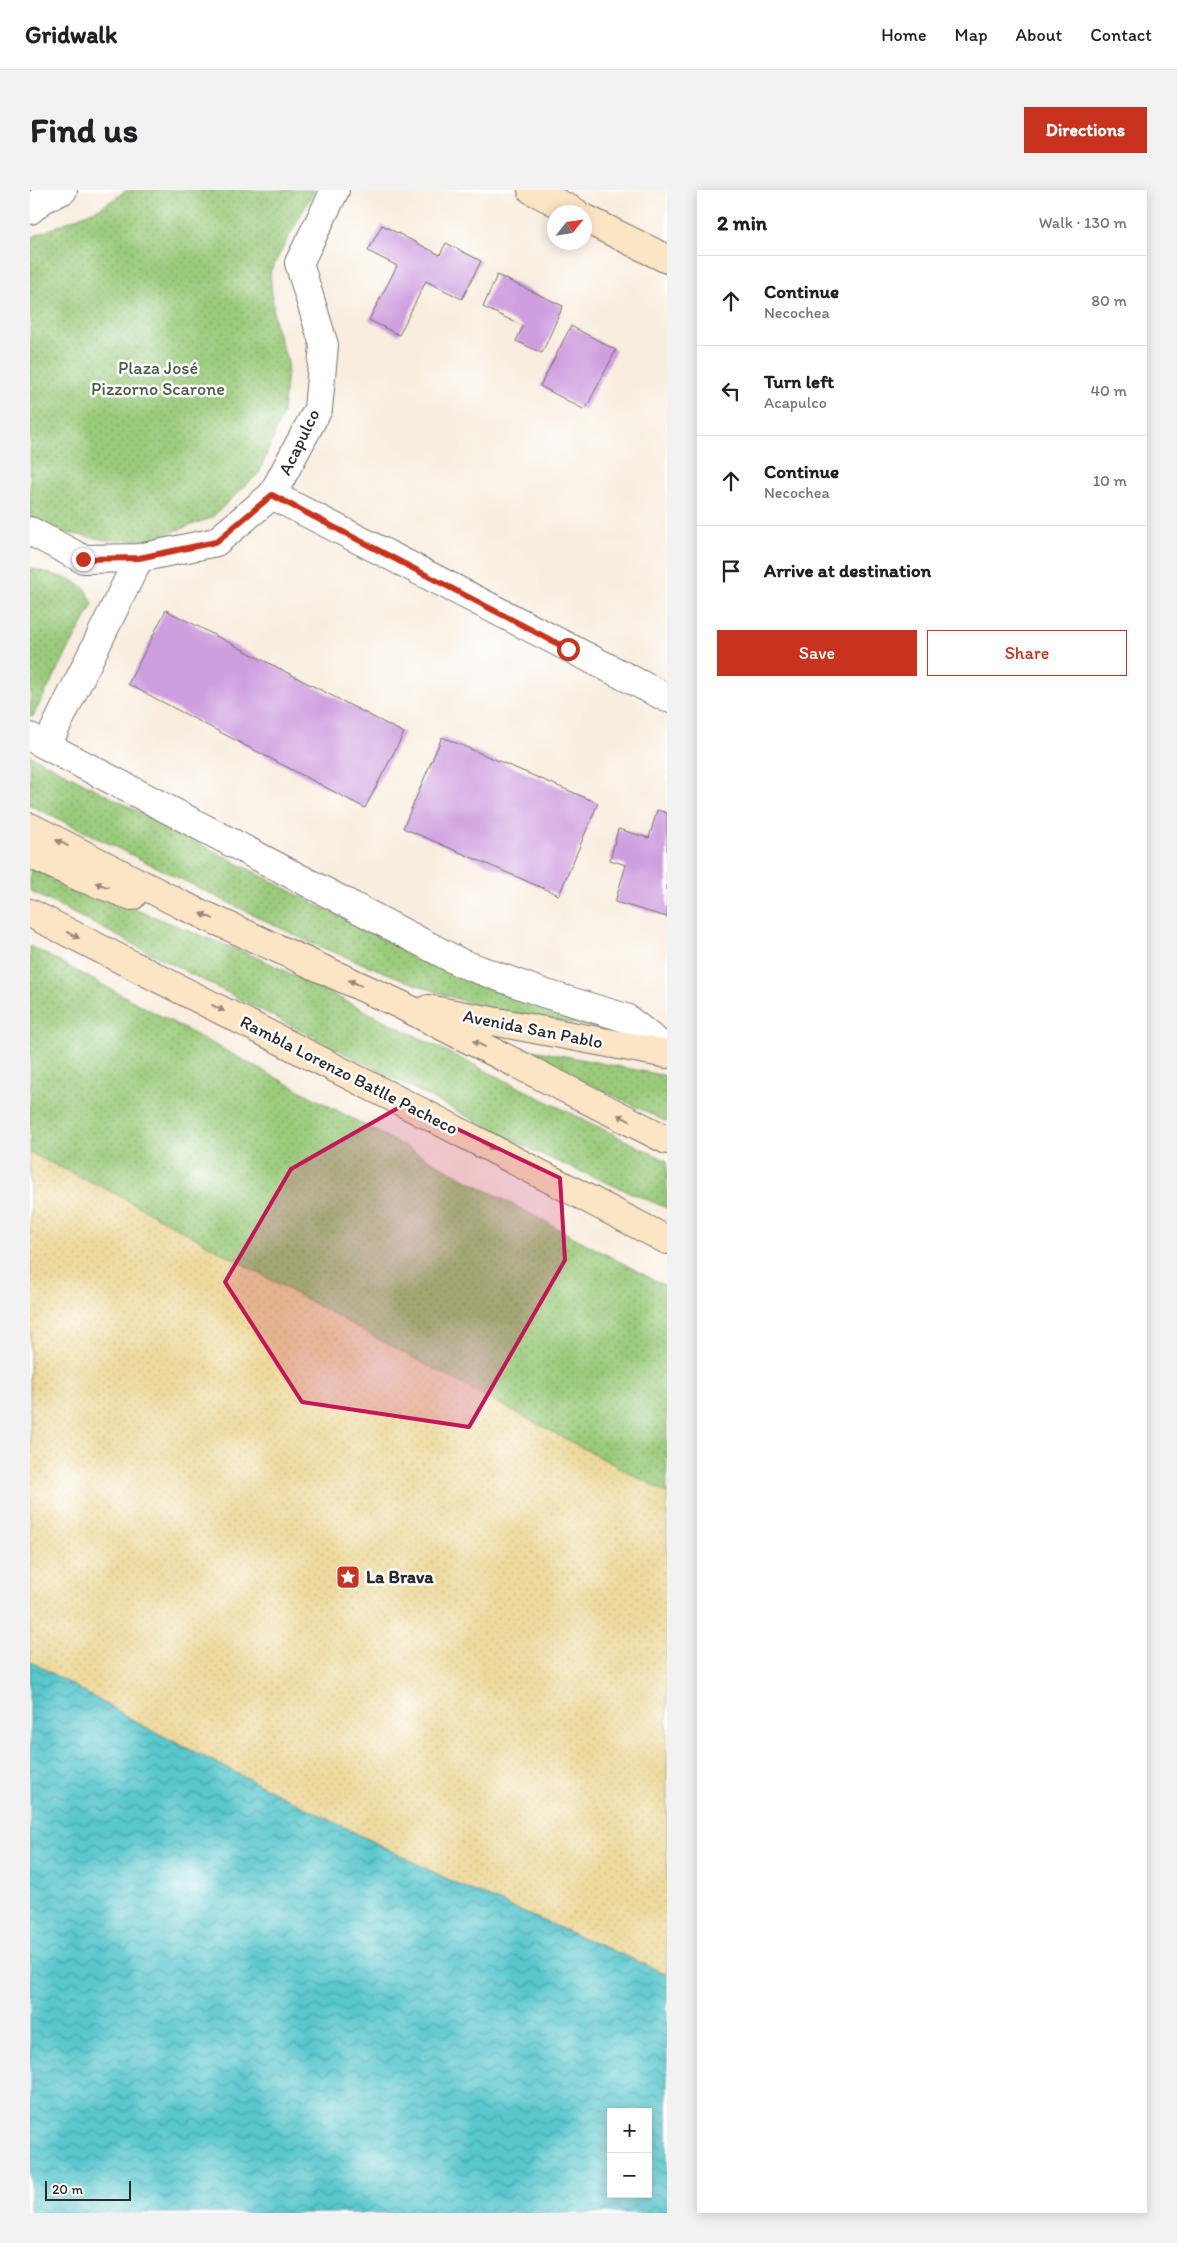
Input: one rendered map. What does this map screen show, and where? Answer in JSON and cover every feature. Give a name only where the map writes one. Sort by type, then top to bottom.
[{"type":"main road","points":[[532,190],[561,205]]},
{"type":"main road","points":[[592,222],[667,259]]},
{"type":"main road","points":[[30,827],[182,905],[399,1004],[667,1140]]},
{"type":"main road","points":[[30,854],[80,877],[139,899],[182,905]]},
{"type":"main road","name":"Rambla Lorenzo Batlle Pacheco","points":[[30,913],[667,1240]]},
{"type":"main road","name":"Avenida San Pablo","points":[[399,1004],[667,1052]]},
{"type":"main road","points":[[617,1214],[667,1228]]},
{"type":"street","points":[[30,210],[43,199],[63,190]]},
{"type":"street","name":"Acapulco","points":[[30,531],[83,559],[139,558],[216,542],[272,495],[318,410],[324,344],[299,263],[335,190]]},
{"type":"street","points":[[272,495],[667,698]]},
{"type":"street","points":[[139,558],[38,741],[461,963],[543,993],[626,1018],[667,1052]]},
{"type":"highlighted area","points":[[405,1104],[560,1178],[565,1260],[469,1427],[302,1402],[225,1282],[291,1169]]},
{"type":"green space","name":"Plaza José Pizzorno Scarone","points":[[127,190],[314,190],[270,272],[275,326],[288,362],[283,413],[259,473],[211,518],[150,540],[106,540],[51,530],[30,516],[30,238],[102,207]]},
{"type":"green space","points":[[30,568],[72,580],[86,589],[93,604],[33,716],[30,716]]},
{"type":"green space","points":[[30,755],[423,960],[486,986],[607,1026],[609,1030],[480,1007],[412,983],[313,944],[30,805]]},
{"type":"green space","points":[[30,868],[261,959],[667,1161],[667,1208],[544,1156],[30,891]]},
{"type":"green space","points":[[30,946],[667,1287],[667,1493],[378,1339],[118,1195],[30,1153]]},
{"type":"green space","points":[[513,1046],[667,1076],[667,1122]]},
{"type":"sand","name":"La Brava","points":[[30,1153],[118,1195],[378,1339],[667,1493],[667,1974],[457,1884],[147,1728],[30,1661]]},
{"type":"water","points":[[30,1661],[147,1728],[457,1884],[667,1974],[667,2213],[30,2213]]},
{"type":"building","points":[[382,225],[440,255],[446,243],[481,261],[462,299],[426,281],[399,335],[369,320],[397,266],[368,251]]},
{"type":"building","points":[[497,275],[563,306],[542,353],[516,341],[523,326],[483,307]]},
{"type":"building","points":[[571,326],[616,350],[585,410],[540,386]]},
{"type":"building","points":[[166,610],[404,733],[365,808],[128,684]]},
{"type":"building","points":[[442,737],[598,803],[559,895],[403,828]]},
{"type":"building","points":[[657,810],[667,813],[667,917],[615,902],[626,865],[610,860],[618,829],[649,838]]},
{"type":"place","name":"La Brava","points":[[348,1577]]},
{"type":"route","points":[[83,559],[139,558],[216,542],[272,495],[568,649]]}]
